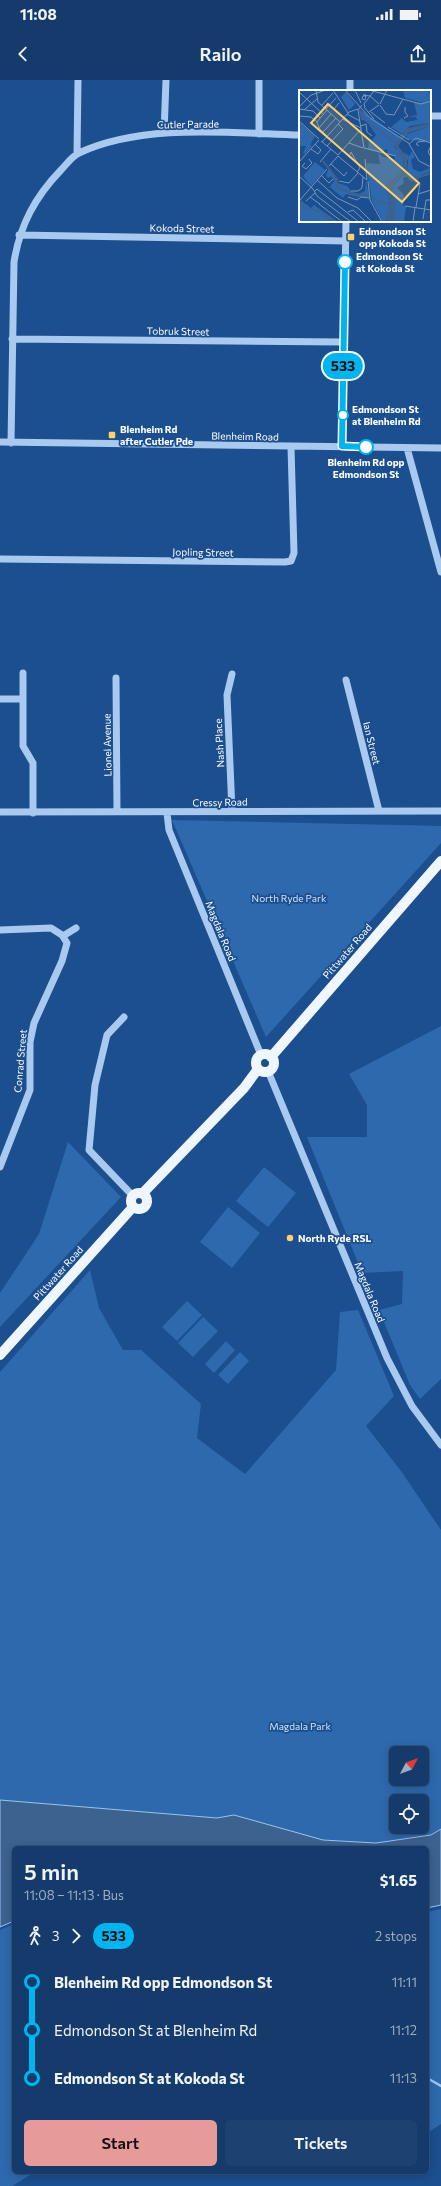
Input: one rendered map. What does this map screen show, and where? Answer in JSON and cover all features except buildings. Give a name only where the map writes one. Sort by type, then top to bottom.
[{"type":"main road","name":"Pittwater Road","points":[[266,1056],[441,860]]},
{"type":"main road","points":[[137,1195],[146,1199],[144,1207],[138,1209],[133,1207],[130,1202],[137,1195],[244,1088],[263,1070],[273,1065],[266,1056],[256,1061],[263,1070]]},
{"type":"main road","name":"Pittwater Road","points":[[0,1355],[133,1207]]},
{"type":"street","points":[[77,154],[78,80]]},
{"type":"street","points":[[164,133],[166,80]]},
{"type":"street","points":[[259,80],[259,134]]},
{"type":"street","name":"Cutler Parade","points":[[11,443],[14,262],[19,235],[34,201],[50,182],[77,154],[119,140],[164,133],[299,135]]},
{"type":"street","points":[[342,446],[346,222]]},
{"type":"street","name":"Kokoda Street","points":[[19,235],[346,241]]},
{"type":"street","name":"Tobruk Street","points":[[12,339],[343,342]]},
{"type":"street","name":"Blenheim Road","points":[[0,442],[441,448]]},
{"type":"street","name":"Jopling Street","points":[[0,560],[291,561],[294,554],[291,447]]},
{"type":"street","points":[[407,448],[441,572]]},
{"type":"street","points":[[23,673],[23,746],[33,763],[33,813]]},
{"type":"street","name":"Nash Place","points":[[232,674],[227,695],[232,811]]},
{"type":"street","name":"Lionel Avenue","points":[[116,678],[117,812]]},
{"type":"street","name":"Ian Street","points":[[346,680],[379,811]]},
{"type":"street","points":[[0,699],[22,699]]},
{"type":"street","name":"Cressy Road","points":[[0,812],[167,813],[232,811],[441,811]]},
{"type":"street","name":"Magdala Road","points":[[167,813],[169,830],[266,1056]]},
{"type":"street","points":[[0,930],[51,928],[62,936],[76,928]]},
{"type":"street","name":"Conrad Street","points":[[0,1167],[30,1090],[30,1042],[34,1023],[62,961],[66,943],[62,936]]},
{"type":"street","points":[[124,1017],[107,1035],[95,1085],[89,1150],[137,1195]]},
{"type":"street","name":"Magdala Road","points":[[263,1070],[386,1358],[412,1406],[441,1445]]},
{"type":"green space","name":"North Ryde Park","points":[[172,820],[441,826],[441,843],[266,1037]]},
{"type":"green space","points":[[441,1026],[441,1379],[420,1399],[410,1385],[379,1310],[402,1304],[403,1271],[362,1273],[307,1137],[367,1137],[367,1105],[349,1074]]},
{"type":"green space","points":[[68,1142],[121,1197],[0,1327],[0,1293],[39,1234]]},
{"type":"green space","points":[[264,1167],[296,1193],[268,1227],[236,1201]]},
{"type":"green space","points":[[228,1207],[260,1233],[232,1268],[200,1242]]},
{"type":"green space","name":"Magdala Park","points":[[90,1270],[99,1308],[123,1350],[141,1350],[201,1404],[197,1438],[245,1474],[336,1370],[340,1312],[358,1310],[394,1396],[366,1426],[401,1471],[441,1530],[441,1829],[431,1835],[376,1843],[323,1840],[234,1815],[217,1818],[0,1800],[0,1372]]},
{"type":"green space","points":[[187,1301],[202,1315],[177,1341],[162,1327]]},
{"type":"green space","points":[[203,1317],[218,1331],[193,1357],[178,1343]]},
{"type":"green space","points":[[226,1341],[235,1350],[214,1373],[205,1364]]},
{"type":"green space","points":[[240,1352],[249,1361],[228,1384],[218,1375]]},
{"type":"green space","points":[[441,1909],[441,2124],[429,2132],[429,1912]]},
{"type":"green space","points":[[12,1925],[12,2174],[32,2174],[12,2186],[0,2186],[0,1930]]},
{"type":"shaded area","points":[[0,1800],[217,1818],[234,1815],[323,1840],[376,1843],[431,1835],[441,1829],[441,1905],[429,1908],[429,1846],[12,1846],[12,1922],[0,1927]]},
{"type":"waterway","points":[[429,2079],[441,2086]]},
{"type":"bus line","name":"533","points":[[345,262],[342,446],[366,447]]},
{"type":"place","name":"Edmondson St opp Kokoda St","points":[[351,237]]},
{"type":"place","name":"Edmondson St at Kokoda St","points":[[345,262]]},
{"type":"place","name":"Edmondson St at Blenheim Rd","points":[[343,415]]},
{"type":"place","name":"Blenheim Rd after Cutler Pde","points":[[112,435]]},
{"type":"place","name":"Blenheim Rd opp Edmondson St","points":[[366,447]]},
{"type":"place","name":"North Ryde RSL","points":[[290,1238]]}]
